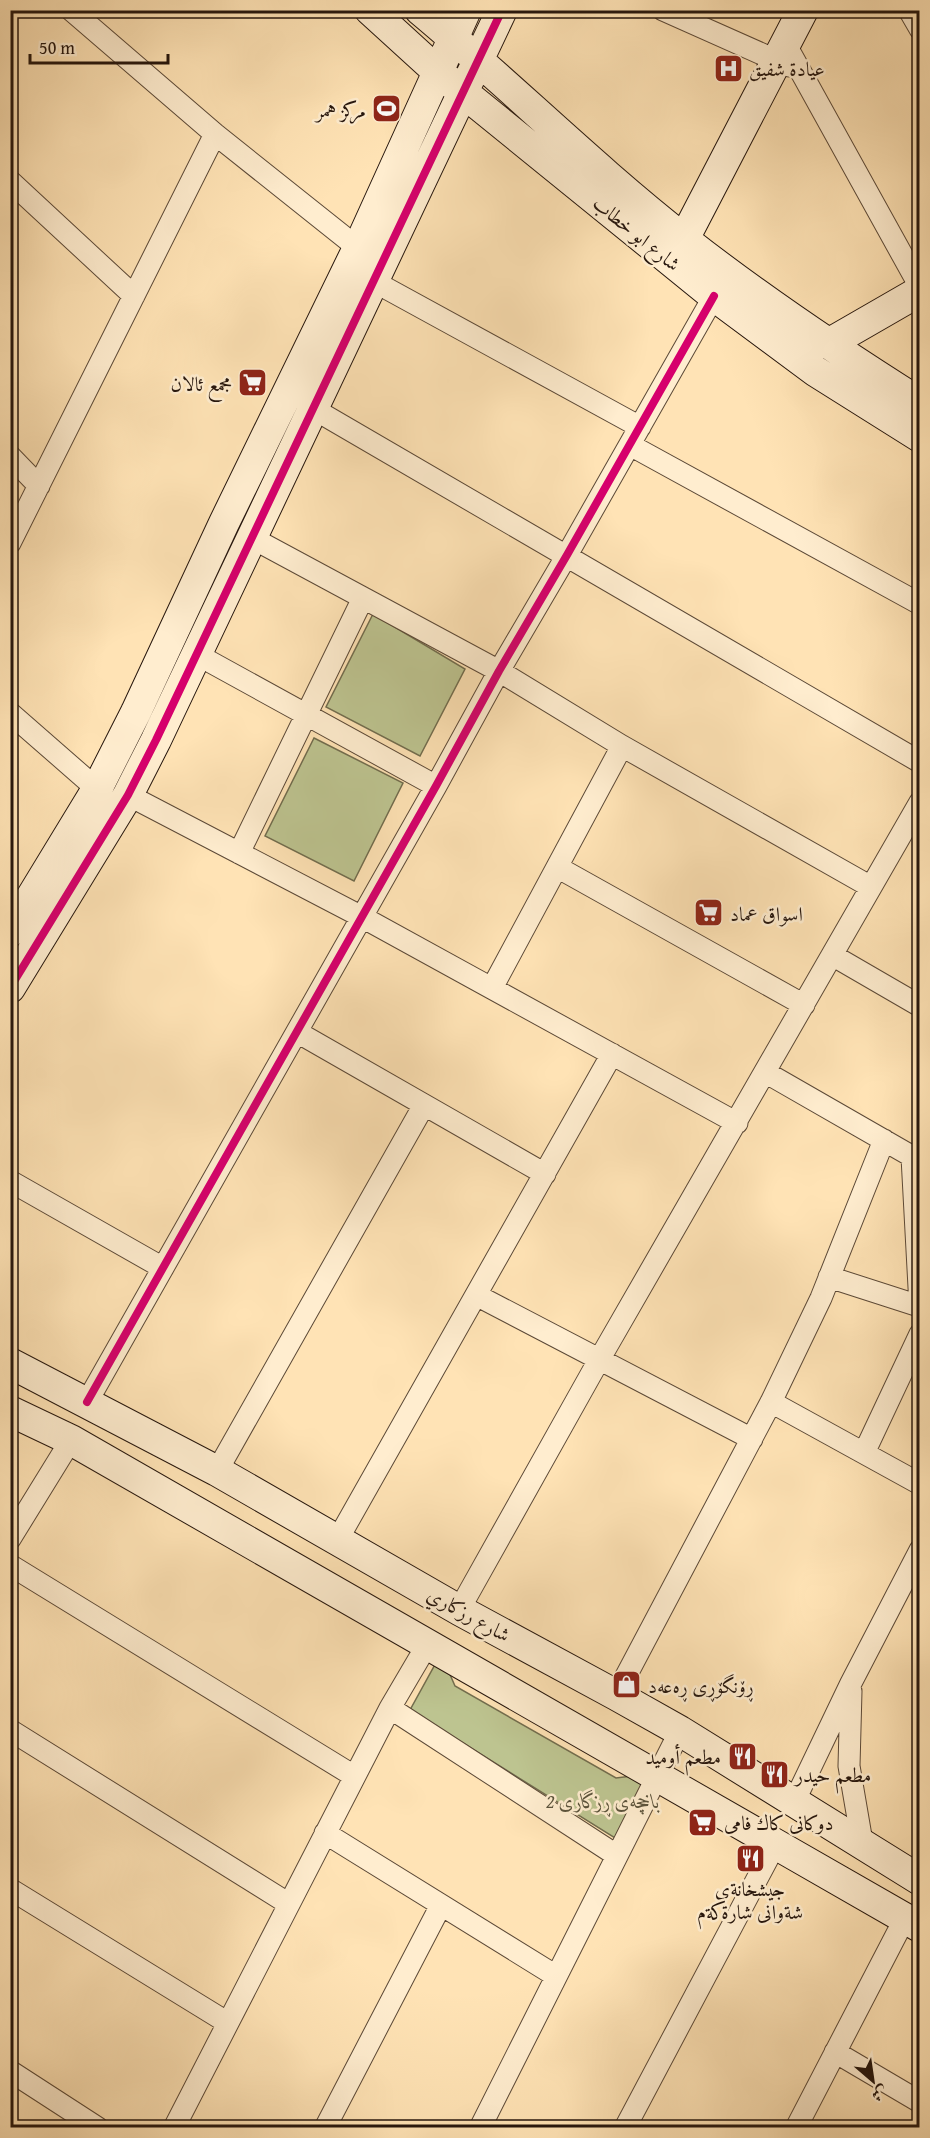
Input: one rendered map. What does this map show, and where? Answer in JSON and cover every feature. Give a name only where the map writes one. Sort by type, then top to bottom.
[{"type":"street","points":[[71,10],[215,134],[358,248]]},
{"type":"street","name":"شارع ابو خطاب","points":[[370,10],[438,72],[714,296],[816,371],[920,437]]},
{"type":"street","name":"شارع ابو خطاب","points":[[420,10],[477,62],[684,239],[828,344],[920,403]]},
{"type":"street","points":[[10,932],[97,789],[136,712],[224,523],[358,248],[466,10]]},
{"type":"street","points":[[10,988],[128,795],[502,10]]},
{"type":"street","points":[[663,10],[788,59],[920,287]]},
{"type":"street","points":[[684,239],[788,59],[803,10]]},
{"type":"street","points":[[909,10],[920,29]]},
{"type":"street","points":[[10,543],[215,134]]},
{"type":"street","points":[[10,181],[134,296]]},
{"type":"street","points":[[373,281],[640,427]]},
{"type":"street","points":[[828,344],[920,291]]},
{"type":"street","points":[[87,1402],[499,671],[714,296]]},
{"type":"street","points":[[312,408],[920,762]]},
{"type":"street","points":[[630,445],[920,604]]},
{"type":"street","points":[[10,456],[39,486]]},
{"type":"street","points":[[252,538],[499,671],[622,746],[871,887]]},
{"type":"street","points":[[240,853],[363,598]]},
{"type":"street","points":[[196,654],[436,786]]},
{"type":"street","points":[[10,713],[97,789]]},
{"type":"street","points":[[492,988],[622,746]]},
{"type":"street","points":[[128,795],[362,916],[737,1123]]},
{"type":"street","points":[[459,1610],[599,1360],[920,802]]},
{"type":"street","points":[[51,866],[76,883]]},
{"type":"street","points":[[557,867],[804,1005]]},
{"type":"street","points":[[832,955],[920,1006]]},
{"type":"street","points":[[297,1032],[545,1174]]},
{"type":"street","points":[[338,1539],[612,1054]]},
{"type":"street","points":[[765,1072],[916,1159],[920,1306],[829,1277]]},
{"type":"street","points":[[217,1471],[424,1105]]},
{"type":"street","points":[[616,1695],[771,1402],[829,1277],[884,1140]]},
{"type":"street","points":[[10,1181],[163,1268]]},
{"type":"street","points":[[476,1295],[752,1439]]},
{"type":"street","points":[[864,1453],[920,1334]]},
{"type":"street","name":"شارع رزكاري","points":[[10,1363],[217,1471],[459,1610],[680,1731],[918,1875]]},
{"type":"street","points":[[771,1402],[920,1484]]},
{"type":"street","points":[[10,1411],[71,1440],[913,1922],[835,2052],[796,2127]]},
{"type":"street","points":[[10,1539],[71,1440]]},
{"type":"street","points":[[794,1802],[851,1683],[920,1550]]},
{"type":"street","points":[[10,1565],[354,1776]]},
{"type":"street","points":[[174,2127],[354,1776],[427,1645]]},
{"type":"street","points":[[851,1683],[849,1766],[862,1842]]},
{"type":"street","points":[[390,1708],[616,1856]]},
{"type":"street","points":[[10,1731],[289,1904]]},
{"type":"street","points":[[480,2127],[656,1774],[680,1731]]},
{"type":"street","points":[[325,1833],[555,1976]]},
{"type":"street","points":[[625,2127],[775,1845]]},
{"type":"street","points":[[10,1890],[228,2023]]},
{"type":"street","points":[[326,2127],[441,1905]]},
{"type":"street","points":[[835,2052],[920,2102]]},
{"type":"street","points":[[10,2071],[98,2127]]},
{"type":"green space","points":[[373,614],[465,669],[420,756],[326,707]]},
{"type":"green space","points":[[314,738],[403,783],[354,881],[265,836]]},
{"type":"green space","name":"باخچەی ڕزگاری 2","points":[[437,1661],[448,1670],[455,1686],[616,1778],[632,1776],[644,1782],[615,1838],[410,1710]]},
{"type":"cycle path","points":[[10,988],[128,795],[156,740],[502,10]]},
{"type":"cycle path","points":[[87,1402],[499,671],[714,296]]},
{"type":"place","name":"عيادة شفيق","points":[[728,68]]},
{"type":"place","name":"مركز همر","points":[[387,109]]},
{"type":"place","name":"مجمع ئالان","points":[[253,383]]},
{"type":"place","name":"اسواق عماد","points":[[709,913]]},
{"type":"place","name":"ڕۆنگۆڕی ڕەعەد","points":[[627,1685]]},
{"type":"place","name":"مطعم أوميد","points":[[742,1756]]},
{"type":"place","name":"مطعم حيدر","points":[[774,1774]]},
{"type":"place","name":"دوكانى كاك فامى","points":[[703,1822]]},
{"type":"place","name":"جيشخانةى شةوانى شارةكةم","points":[[750,1858]]}]
